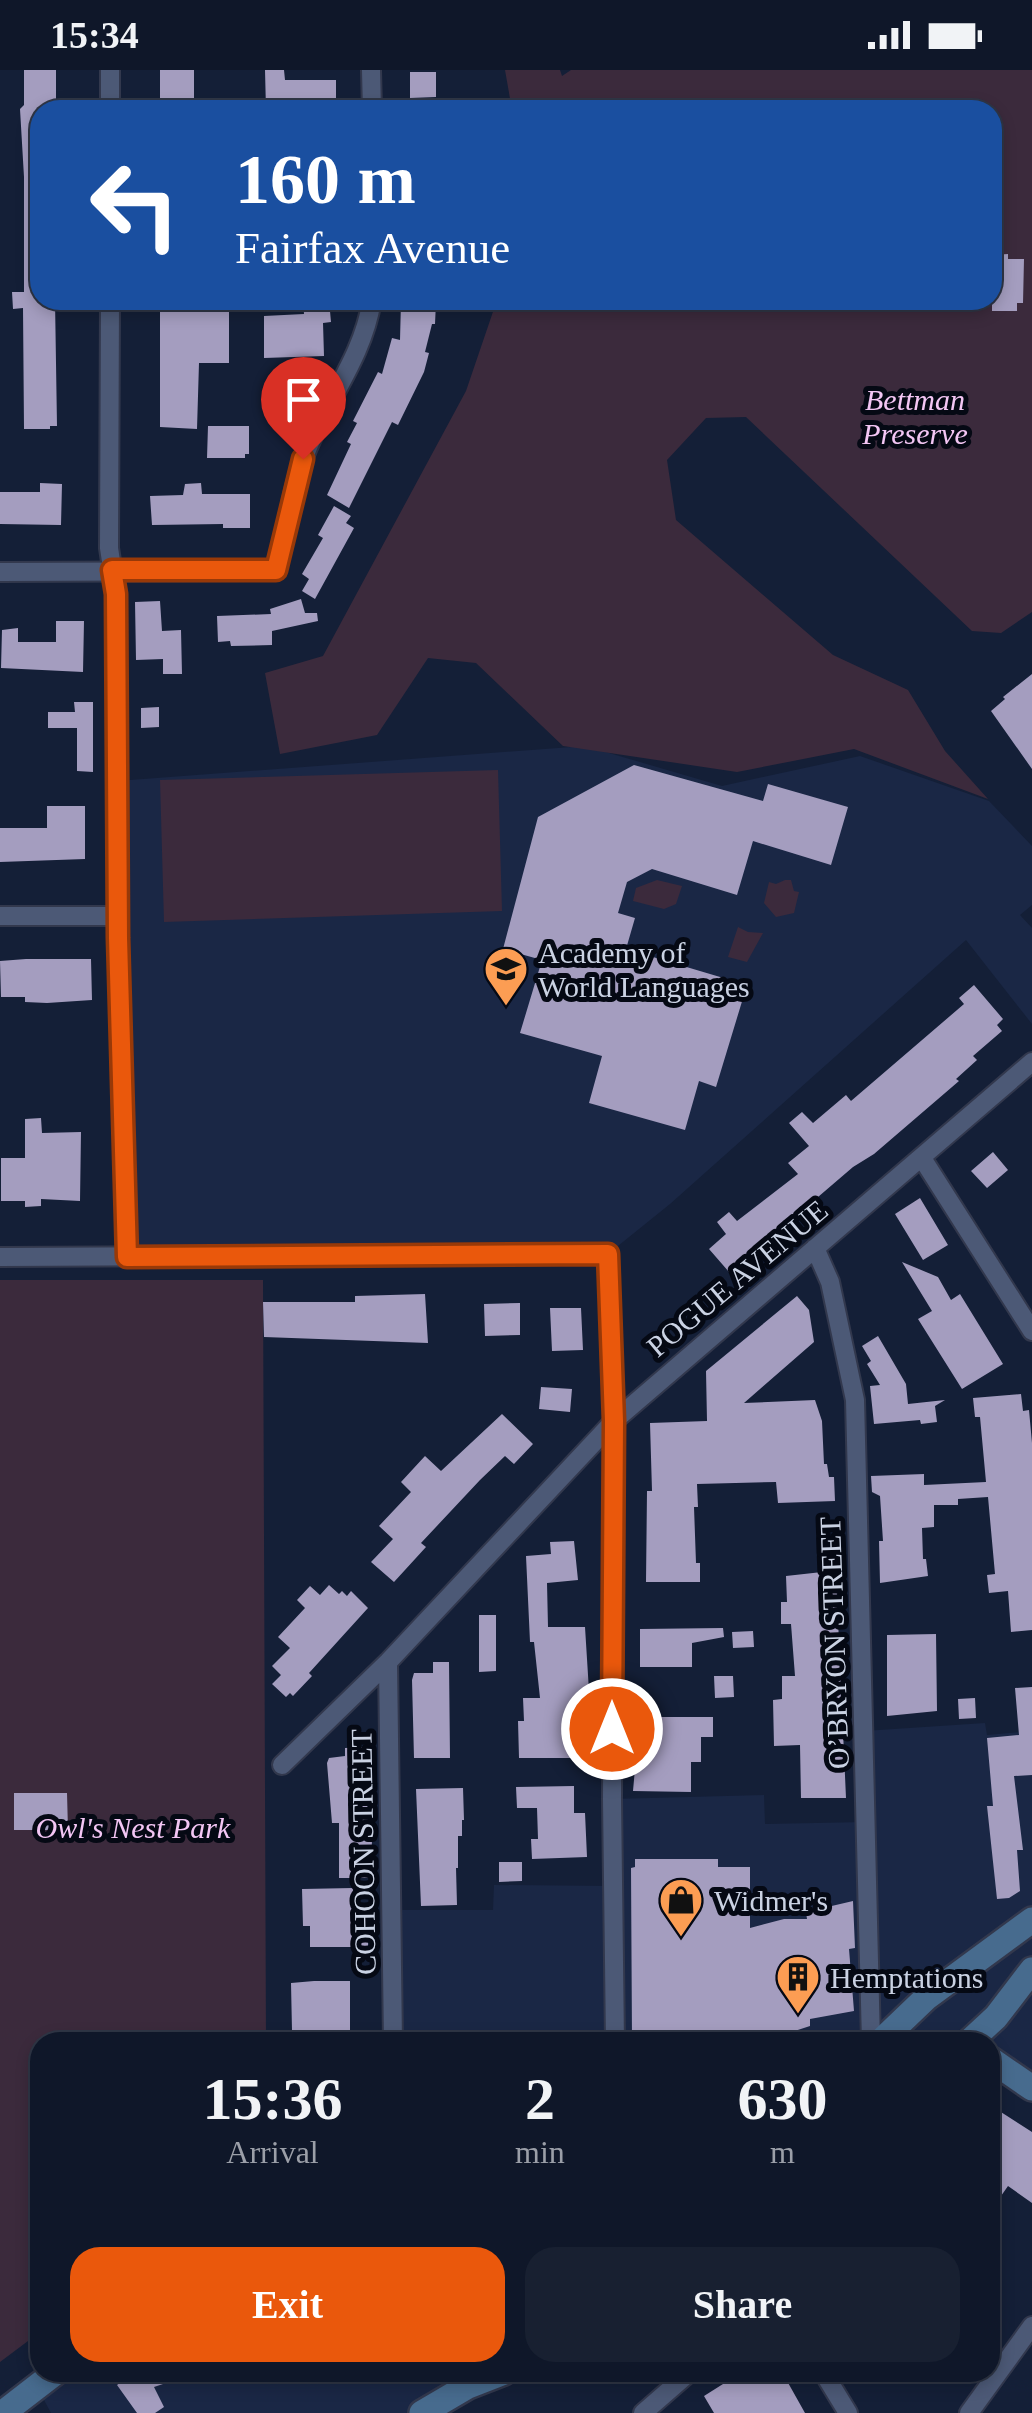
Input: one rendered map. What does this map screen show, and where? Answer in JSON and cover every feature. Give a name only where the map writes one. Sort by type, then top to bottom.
[{"type":"main road","points":[[890,2032],[926,1998],[1032,1920]]},
{"type":"main road","points":[[979,2032],[996,2017],[1032,1970]]},
{"type":"main road","points":[[1000,2067],[1032,2088]]},
{"type":"main road","points":[[3,2413],[43,2382]]},
{"type":"main road","points":[[422,2413],[478,2382]]},
{"type":"street","points":[[110,70],[110,100]]},
{"type":"street","points":[[371,70],[372,100]]},
{"type":"street","points":[[110,310],[109,548],[116,594],[118,916],[127,1257]]},
{"type":"street","points":[[0,572],[276,570],[303,459],[322,416],[356,358],[370,310]]},
{"type":"street","points":[[0,916],[118,916]]},
{"type":"street","name":"POGUE AVENUE","points":[[282,1764],[388,1662],[614,1421],[1032,1062]]},
{"type":"street","points":[[922,1158],[1032,1332]]},
{"type":"street","name":"O’BRYON STREET","points":[[815,1248],[830,1282],[855,1400],[870,2032]]},
{"type":"street","points":[[0,1256],[608,1254],[614,1421],[615,2032]]},
{"type":"street","name":"COHOON STREET","points":[[388,1662],[393,2032]]},
{"type":"street","points":[[1000,2370],[1032,2326]]},
{"type":"street","points":[[643,2413],[679,2382]]},
{"type":"street","points":[[829,2382],[848,2413]]},
{"type":"street","points":[[969,2413],[991,2382]]},
{"type":"shaded area","name":"Academy of World Languages","points":[[585,746],[722,786],[860,756],[989,801],[1032,846],[1032,905],[1020,915],[1032,928],[1032,1024],[966,940],[670,1204],[608,1254],[127,1257],[117,781]]},
{"type":"shaded area","points":[[985,1723],[987,1735],[1032,1731],[1032,2088],[1000,2066],[1000,2032],[393,2032],[393,1910],[493,1910],[494,1885],[614,1886],[612,1799],[764,1795],[765,1824],[866,1822],[864,1731]]},
{"type":"shaded area","points":[[43,2382],[486,2382],[422,2413],[51,2413],[37,2387]]},
{"type":"green space","name":"Bettman Preserve","points":[[505,70],[560,70],[562,76],[571,70],[1032,70],[1032,612],[1001,633],[972,631],[746,417],[706,418],[667,460],[676,520],[833,655],[908,690],[945,751],[988,799],[854,749],[737,772],[563,746],[476,663],[428,658],[377,735],[280,754],[265,673],[323,656],[466,391],[494,310],[1002,310],[1002,100],[510,100]]},
{"type":"green space","points":[[498,770],[502,911],[164,922],[160,780]]},
{"type":"green space","points":[[657,880],[682,886],[676,904],[664,909],[633,901],[636,888]]},
{"type":"green space","points":[[791,880],[794,891],[799,892],[794,913],[776,917],[764,903],[769,882]]},
{"type":"green space","points":[[738,927],[763,933],[747,962],[728,957]]},
{"type":"green space","name":"Owl's Nest Park","points":[[0,1280],[263,1280],[266,2032],[30,2032],[30,2340],[0,2362]]},
{"type":"building","points":[[24,70],[56,70],[56,100],[30,100],[30,310],[55,310],[57,426],[50,429],[24,429],[23,308],[13,309],[12,292],[24,292],[20,109],[24,105]]},
{"type":"building","points":[[160,70],[194,70],[194,100],[160,100]]},
{"type":"building","points":[[265,70],[284,70],[285,80],[336,80],[336,100],[266,100]]},
{"type":"building","points":[[410,72],[436,72],[436,97],[410,98]]},
{"type":"building","points":[[1002,254],[1008,254],[1008,259],[1024,259],[1023,303],[1017,303],[1017,311],[992,311],[1002,310]]},
{"type":"building","points":[[160,310],[229,310],[229,363],[199,363],[197,429],[160,427]]},
{"type":"building","points":[[304,310],[330,310],[331,322],[323,323],[324,356],[264,358],[264,316],[304,314]]},
{"type":"building","points":[[401,310],[436,310],[424,372],[398,425],[392,422],[349,508],[327,495],[351,444],[347,442],[357,423],[353,421],[378,372],[382,374],[392,338],[400,340]]},
{"type":"building","points":[[287,374],[310,386],[291,414],[275,405]]},
{"type":"building","points":[[208,426],[249,426],[249,454],[245,458],[207,458]]},
{"type":"building","points":[[40,483],[62,484],[61,525],[0,524],[0,492],[40,492]]},
{"type":"building","points":[[201,483],[202,494],[250,494],[250,528],[223,528],[223,524],[152,525],[150,496],[183,495],[185,484]]},
{"type":"building","points":[[334,506],[351,516],[346,523],[354,528],[315,599],[302,591],[309,579],[302,574],[323,538],[318,535]]},
{"type":"building","points":[[301,599],[305,613],[317,613],[318,621],[272,631],[272,645],[231,646],[230,641],[218,642],[217,616],[271,614],[270,609]]},
{"type":"building","points":[[160,601],[162,631],[181,630],[182,674],[163,674],[163,659],[136,660],[135,602]]},
{"type":"building","points":[[56,621],[84,621],[83,672],[1,668],[2,630],[18,628],[18,642],[56,642]]},
{"type":"building","points":[[1032,674],[1032,769],[991,711]]},
{"type":"building","points":[[74,702],[93,702],[93,772],[77,771],[77,728],[48,728],[48,712],[75,712]]},
{"type":"building","points":[[159,707],[159,727],[141,728],[141,708]]},
{"type":"building","points":[[634,765],[763,801],[768,784],[848,807],[831,865],[753,841],[737,895],[652,869],[627,882],[618,913],[635,918],[626,949],[747,985],[716,1087],[699,1081],[685,1130],[589,1103],[602,1056],[520,1033],[542,960],[503,949],[538,817]]},
{"type":"building","points":[[47,806],[85,806],[85,859],[0,862],[0,828],[47,828]]},
{"type":"building","points":[[91,959],[92,1000],[47,1003],[25,1002],[25,997],[1,997],[0,961]]},
{"type":"building","points":[[974,985],[1003,1019],[997,1025],[1002,1031],[973,1056],[977,1060],[956,1079],[959,1081],[874,1154],[853,1167],[785,1230],[729,1272],[709,1249],[726,1234],[717,1222],[729,1212],[737,1221],[798,1174],[788,1163],[809,1146],[789,1123],[802,1112],[813,1123],[846,1095],[851,1101],[964,1004],[959,998]]},
{"type":"building","points":[[41,1118],[42,1133],[81,1132],[80,1201],[41,1199],[41,1206],[25,1207],[25,1201],[1,1201],[1,1158],[25,1158],[25,1119]]},
{"type":"building","points":[[993,1152],[1008,1170],[987,1188],[971,1171]]},
{"type":"building","points":[[920,1198],[948,1245],[923,1260],[895,1214]]},
{"type":"building","points":[[902,1262],[938,1277],[951,1300],[960,1294],[1003,1364],[962,1389],[918,1319],[932,1311]]},
{"type":"building","points":[[425,1294],[428,1343],[264,1337],[263,1302],[355,1302],[355,1296]]},
{"type":"building","points":[[797,1296],[809,1310],[814,1342],[744,1403],[815,1400],[822,1421],[824,1464],[829,1477],[834,1477],[835,1501],[778,1503],[776,1482],[697,1484],[698,1507],[694,1507],[700,1582],[646,1582],[647,1491],[652,1491],[650,1423],[707,1421],[706,1371]]},
{"type":"building","points":[[520,1303],[520,1335],[485,1336],[484,1304]]},
{"type":"building","points":[[550,1308],[581,1308],[583,1350],[552,1351]]},
{"type":"building","points":[[878,1336],[906,1384],[908,1404],[945,1400],[935,1406],[937,1422],[874,1424],[870,1386],[880,1385],[867,1364],[871,1361],[862,1346]]},
{"type":"building","points":[[541,1387],[572,1389],[570,1412],[539,1409]]},
{"type":"building","points":[[1021,1394],[1023,1411],[1029,1410],[1032,1443],[1032,1630],[1011,1632],[1008,1591],[989,1593],[987,1575],[995,1574],[988,1497],[958,1499],[958,1505],[934,1505],[934,1527],[922,1528],[928,1576],[880,1583],[880,1496],[872,1492],[871,1476],[924,1474],[924,1485],[986,1482],[980,1417],[975,1417],[973,1398]]},
{"type":"building","points":[[502,1414],[533,1444],[514,1464],[505,1456],[480,1480],[421,1543],[426,1547],[394,1582],[371,1562],[393,1539],[379,1526],[411,1492],[401,1482],[425,1456],[441,1471]]},
{"type":"building","points":[[574,1541],[578,1580],[547,1583],[548,1627],[585,1627],[589,1691],[578,1691],[573,1758],[519,1758],[518,1721],[524,1721],[523,1698],[540,1698],[534,1642],[530,1642],[526,1556],[551,1554],[550,1542]]},
{"type":"building","points":[[822,1572],[836,1575],[846,1798],[801,1798],[800,1745],[774,1746],[773,1700],[782,1699],[782,1676],[795,1676],[791,1624],[781,1624],[781,1602],[787,1602],[786,1576]]},
{"type":"building","points":[[329,1585],[339,1594],[342,1591],[347,1596],[351,1591],[368,1608],[309,1673],[312,1676],[293,1696],[290,1693],[286,1697],[272,1684],[281,1675],[272,1666],[290,1648],[278,1637],[305,1608],[297,1600],[310,1586],[320,1595]]},
{"type":"building","points":[[479,1615],[496,1615],[496,1671],[479,1672]]},
{"type":"building","points":[[723,1628],[724,1637],[692,1643],[692,1667],[640,1667],[640,1629]]},
{"type":"building","points":[[753,1631],[754,1647],[733,1648],[732,1632]]},
{"type":"building","points":[[936,1634],[937,1711],[887,1716],[887,1635]]},
{"type":"building","points":[[433,1662],[449,1662],[450,1758],[414,1758],[412,1680],[414,1673],[433,1673]]},
{"type":"building","points":[[714,1676],[733,1676],[734,1697],[715,1698]]},
{"type":"building","points":[[1032,1687],[1032,1775],[1014,1776],[1023,1850],[1017,1850],[1020,1891],[997,1899],[987,1806],[993,1806],[987,1738],[1019,1735],[1015,1688]]},
{"type":"building","points":[[975,1698],[976,1718],[959,1719],[958,1699]]},
{"type":"building","points":[[643,1717],[713,1717],[713,1737],[701,1737],[701,1762],[691,1762],[691,1792],[633,1791],[637,1746],[643,1747]]},
{"type":"building","points":[[368,1747],[373,1822],[370,1878],[339,1878],[339,1823],[332,1823],[327,1763],[329,1758],[345,1756],[345,1748]]},
{"type":"building","points":[[574,1786],[574,1813],[585,1813],[587,1857],[532,1859],[531,1839],[538,1839],[537,1808],[517,1808],[516,1787]]},
{"type":"building","points":[[463,1788],[457,1905],[421,1906],[416,1789]]},
{"type":"building","points":[[14,1793],[67,1793],[68,1830],[14,1830]]},
{"type":"building","points":[[635,1859],[718,1859],[718,1867],[750,1867],[750,1928],[784,1919],[807,1919],[806,1912],[853,1901],[855,1948],[849,1949],[854,2011],[810,2019],[810,2026],[792,2032],[632,2032],[631,1868],[635,1867]]},
{"type":"building","points":[[499,1862],[522,1862],[522,1881],[499,1882]]},
{"type":"building","points":[[353,1888],[354,1931],[368,1931],[368,1947],[310,1947],[310,1926],[303,1926],[302,1889]]},
{"type":"building","points":[[350,1981],[350,2030],[292,2031],[291,1983]]},
{"type":"building","points":[[1000,2111],[1032,2132],[1032,2203],[1008,2186],[1001,2196]]},
{"type":"building","points":[[169,2382],[154,2387],[164,2407],[155,2413],[137,2413],[117,2385]]},
{"type":"building","points":[[726,2382],[788,2382],[805,2413],[714,2413],[704,2396]]},
{"type":"place","name":"Academy of World Languages","points":[[506,1007]]},
{"type":"place","name":"Widmer's","points":[[681,1938]]},
{"type":"place","name":"Hemptations","points":[[798,2015]]},
{"type":"route","points":[[303,459],[276,570],[112,570],[116,594],[118,938],[127,1257],[608,1254],[614,1421],[612,1729]]}]
